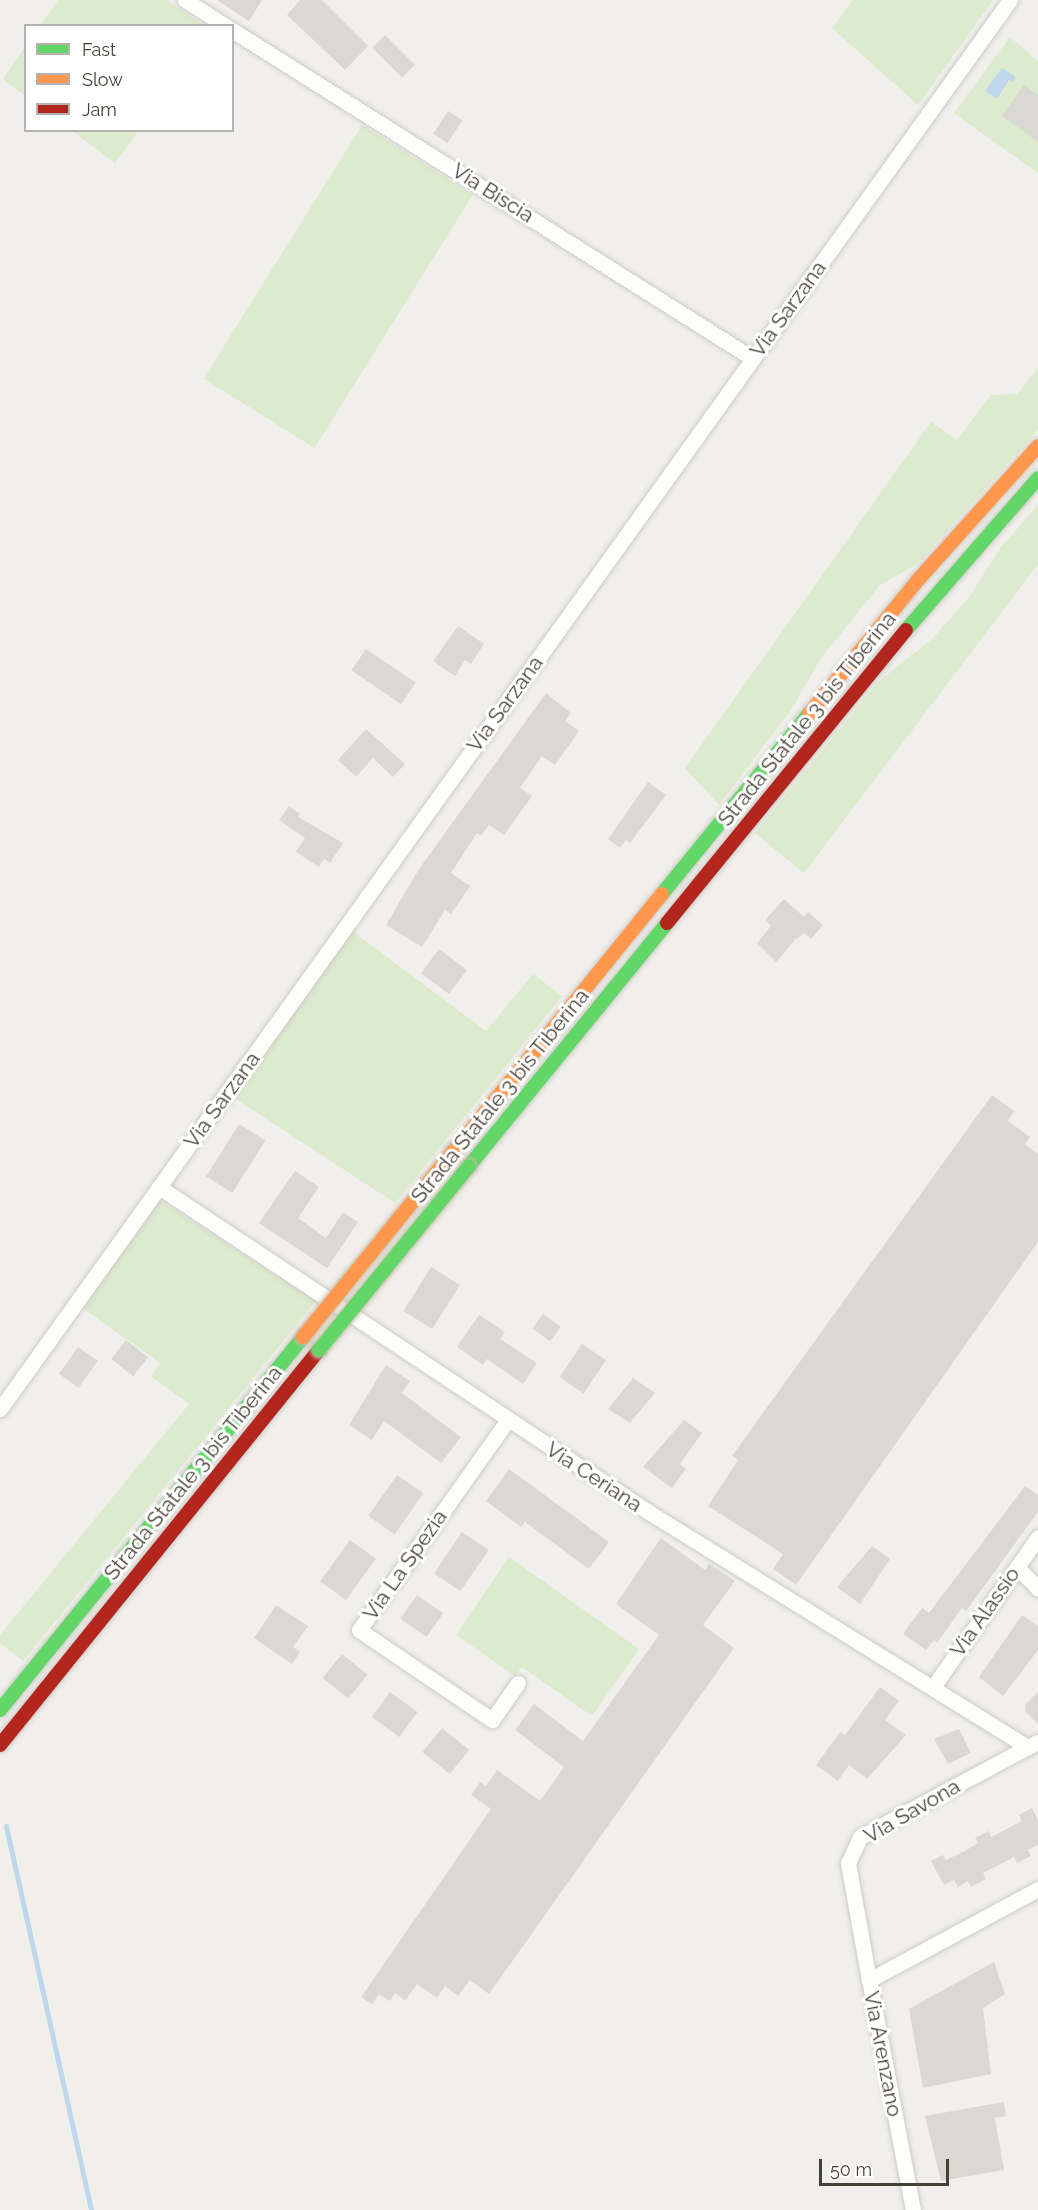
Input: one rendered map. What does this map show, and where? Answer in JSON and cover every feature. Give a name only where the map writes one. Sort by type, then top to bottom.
[{"type":"highway","name":"Strada Statale 3 bis Tiberina","points":[[0,1710],[917,581],[1038,446]]},
{"type":"highway","name":"Strada Statale 3 bis Tiberina","points":[[0,1745],[933,597],[1038,478]]},
{"type":"street","points":[[184,0],[223,24]]},
{"type":"street","name":"Via Sarzana","points":[[0,1409],[1010,0]]},
{"type":"street","name":"Via Biscia","points":[[234,31],[752,358]]},
{"type":"street","name":"Via Ceriana","points":[[159,1187],[507,1421],[933,1687],[1033,1744]]},
{"type":"street","name":"Via La Spezia","points":[[507,1421],[359,1630],[492,1720],[518,1683]]},
{"type":"street","name":"Via Alassio","points":[[933,1687],[1038,1537]]},
{"type":"street","points":[[1017,1567],[1038,1589]]},
{"type":"street","name":"Via Savona","points":[[868,1980],[848,1863],[860,1837],[1033,1744]]},
{"type":"street","name":"Via Arenzano","points":[[913,2210],[868,1980],[1038,1889]]},
{"type":"green space","points":[[58,0],[167,0],[202,24],[42,24]]},
{"type":"green space","points":[[853,0],[993,0],[918,105],[832,28]]},
{"type":"green space","points":[[1010,37],[1038,61],[1038,173],[954,113]]},
{"type":"green space","points":[[24,48],[24,95],[3,79]]},
{"type":"green space","points":[[362,125],[473,194],[315,448],[204,379]]},
{"type":"green space","points":[[73,132],[137,132],[115,163]]},
{"type":"green space","points":[[1038,368],[1038,430],[917,564],[880,585],[821,658],[791,710],[719,805],[685,768],[931,422],[957,440],[991,395],[1017,394]]},
{"type":"green space","points":[[1038,505],[1038,564],[804,873],[755,833],[879,681],[932,639],[969,597],[1001,547]]},
{"type":"green space","points":[[351,930],[486,1031],[533,974],[562,996],[395,1203],[230,1095]]},
{"type":"green space","points":[[158,1199],[316,1301],[23,1661],[0,1643],[0,1635],[189,1404],[151,1376],[160,1363],[81,1307]]},
{"type":"green space","points":[[509,1557],[639,1649],[592,1716],[522,1667],[515,1676],[456,1635]]},
{"type":"water","points":[[1002,68],[1016,77],[1013,82],[1009,80],[997,99],[985,91]]},
{"type":"building","points":[[217,0],[262,0],[249,21]]},
{"type":"building","points":[[300,0],[322,0],[368,46],[345,70],[287,15]]},
{"type":"building","points":[[385,35],[415,65],[402,77],[372,48]]},
{"type":"building","points":[[1024,85],[1038,95],[1038,142],[1002,116]]},
{"type":"building","points":[[448,111],[462,120],[448,143],[433,134]]},
{"type":"building","points":[[458,626],[484,644],[471,664],[465,660],[455,676],[433,661]]},
{"type":"building","points":[[366,649],[416,683],[401,704],[351,671]]},
{"type":"building","points":[[546,693],[571,713],[565,721],[579,731],[555,765],[542,756],[520,788],[532,796],[504,835],[489,825],[481,836],[477,833],[451,873],[470,886],[451,914],[445,910],[422,947],[386,925],[419,869]]},
{"type":"building","points":[[366,729],[405,764],[393,777],[373,758],[356,777],[338,760]]},
{"type":"building","points":[[648,782],[666,795],[630,843],[626,840],[620,848],[608,839]]},
{"type":"building","points":[[289,806],[300,814],[298,817],[343,843],[330,863],[324,859],[319,867],[296,852],[305,838],[279,820]]},
{"type":"building","points":[[784,899],[804,917],[808,912],[823,925],[811,939],[804,933],[795,940],[776,962],[757,943],[771,926],[765,920]]},
{"type":"building","points":[[439,949],[467,970],[449,994],[421,973]]},
{"type":"building","points":[[992,1095],[1014,1111],[1008,1121],[1030,1137],[1025,1144],[1038,1154],[1038,1242],[796,1585],[773,1569],[783,1554],[708,1506],[738,1460],[732,1456]]},
{"type":"building","points":[[239,1124],[265,1140],[232,1193],[206,1177]]},
{"type":"building","points":[[295,1171],[319,1187],[298,1218],[326,1238],[343,1212],[358,1222],[327,1268],[259,1223]]},
{"type":"building","points":[[431,1267],[460,1285],[432,1329],[403,1311]]},
{"type":"building","points":[[543,1314],[561,1327],[550,1341],[532,1329]]},
{"type":"building","points":[[479,1315],[505,1332],[500,1339],[537,1363],[523,1384],[487,1359],[483,1365],[457,1347]]},
{"type":"building","points":[[126,1340],[148,1357],[133,1376],[111,1359]]},
{"type":"building","points":[[582,1344],[606,1360],[584,1393],[560,1377]]},
{"type":"building","points":[[78,1347],[98,1361],[79,1388],[59,1374]]},
{"type":"building","points":[[386,1365],[410,1381],[402,1393],[461,1437],[441,1463],[384,1421],[372,1440],[349,1425]]},
{"type":"building","points":[[633,1378],[655,1393],[630,1423],[608,1409]]},
{"type":"building","points":[[684,1420],[702,1433],[680,1464],[686,1469],[672,1488],[643,1467]]},
{"type":"building","points":[[509,1469],[609,1542],[589,1569],[525,1522],[521,1527],[486,1501]]},
{"type":"building","points":[[397,1475],[423,1493],[395,1534],[368,1516]]},
{"type":"building","points":[[1025,1486],[1038,1495],[1038,1512],[966,1611],[962,1608],[937,1643],[934,1640],[926,1650],[903,1634],[922,1608],[929,1613]]},
{"type":"building","points":[[462,1532],[489,1550],[461,1591],[434,1573]]},
{"type":"building","points":[[661,1538],[705,1570],[709,1564],[735,1581],[703,1625],[734,1648],[489,1994],[470,1980],[458,1996],[445,1986],[437,1998],[417,1984],[405,2001],[395,1993],[390,2001],[379,1994],[372,2004],[361,1997],[491,1809],[471,1795],[480,1782],[486,1786],[497,1770],[540,1801],[564,1767],[515,1730],[534,1704],[583,1741],[659,1635],[616,1604]]},
{"type":"building","points":[[350,1540],[376,1559],[346,1600],[320,1581]]},
{"type":"building","points":[[872,1546],[890,1559],[860,1604],[837,1587]]},
{"type":"building","points":[[417,1595],[443,1613],[427,1637],[400,1619]]},
{"type":"building","points":[[276,1605],[308,1626],[293,1647],[300,1652],[292,1664],[254,1638]]},
{"type":"building","points":[[1022,1615],[1038,1626],[1038,1650],[1003,1696],[979,1677]]},
{"type":"building","points":[[342,1654],[368,1675],[348,1699],[322,1678]]},
{"type":"building","points":[[880,1687],[899,1701],[885,1720],[906,1735],[867,1779],[849,1765],[838,1781],[816,1765],[840,1732],[845,1735]]},
{"type":"building","points":[[390,1692],[418,1712],[399,1737],[372,1717]]},
{"type":"building","points":[[1038,1692],[1038,1724],[1025,1711],[1025,1705]]},
{"type":"building","points":[[442,1728],[469,1750],[450,1774],[422,1752]]},
{"type":"building","points":[[959,1729],[971,1753],[948,1764],[934,1739]]},
{"type":"building","points":[[1032,1808],[1038,1820],[1038,1845],[1028,1850],[1031,1856],[1017,1863],[1014,1857],[983,1873],[986,1879],[971,1887],[968,1881],[958,1887],[954,1880],[944,1885],[931,1861],[943,1855],[946,1860],[965,1851],[978,1843],[975,1838],[989,1831],[991,1837],[1022,1821],[1019,1815]]},
{"type":"building","points":[[994,1962],[1005,1994],[983,2008],[991,2074],[923,2088],[909,2009]]},
{"type":"building","points":[[1004,2102],[1006,2116],[995,2118],[1004,2170],[941,2181],[925,2116]]},
{"type":"waterway","points":[[6,1826],[91,2210]]},
{"type":"traffic: fast","points":[[906,630],[1038,478]]},
{"type":"traffic: fast","points":[[662,894],[809,714]]},
{"type":"traffic: fast","points":[[469,1166],[667,923]]},
{"type":"traffic: fast","points":[[319,1350],[469,1166]]},
{"type":"traffic: fast","points":[[0,1710],[303,1337]]},
{"type":"traffic: slow","points":[[809,714],[917,581],[1038,446]]},
{"type":"traffic: slow","points":[[453,1152],[662,894]]},
{"type":"traffic: slow","points":[[303,1337],[453,1152]]},
{"type":"traffic: jam","points":[[667,923],[906,630]]},
{"type":"traffic: jam","points":[[0,1745],[319,1350]]}]
